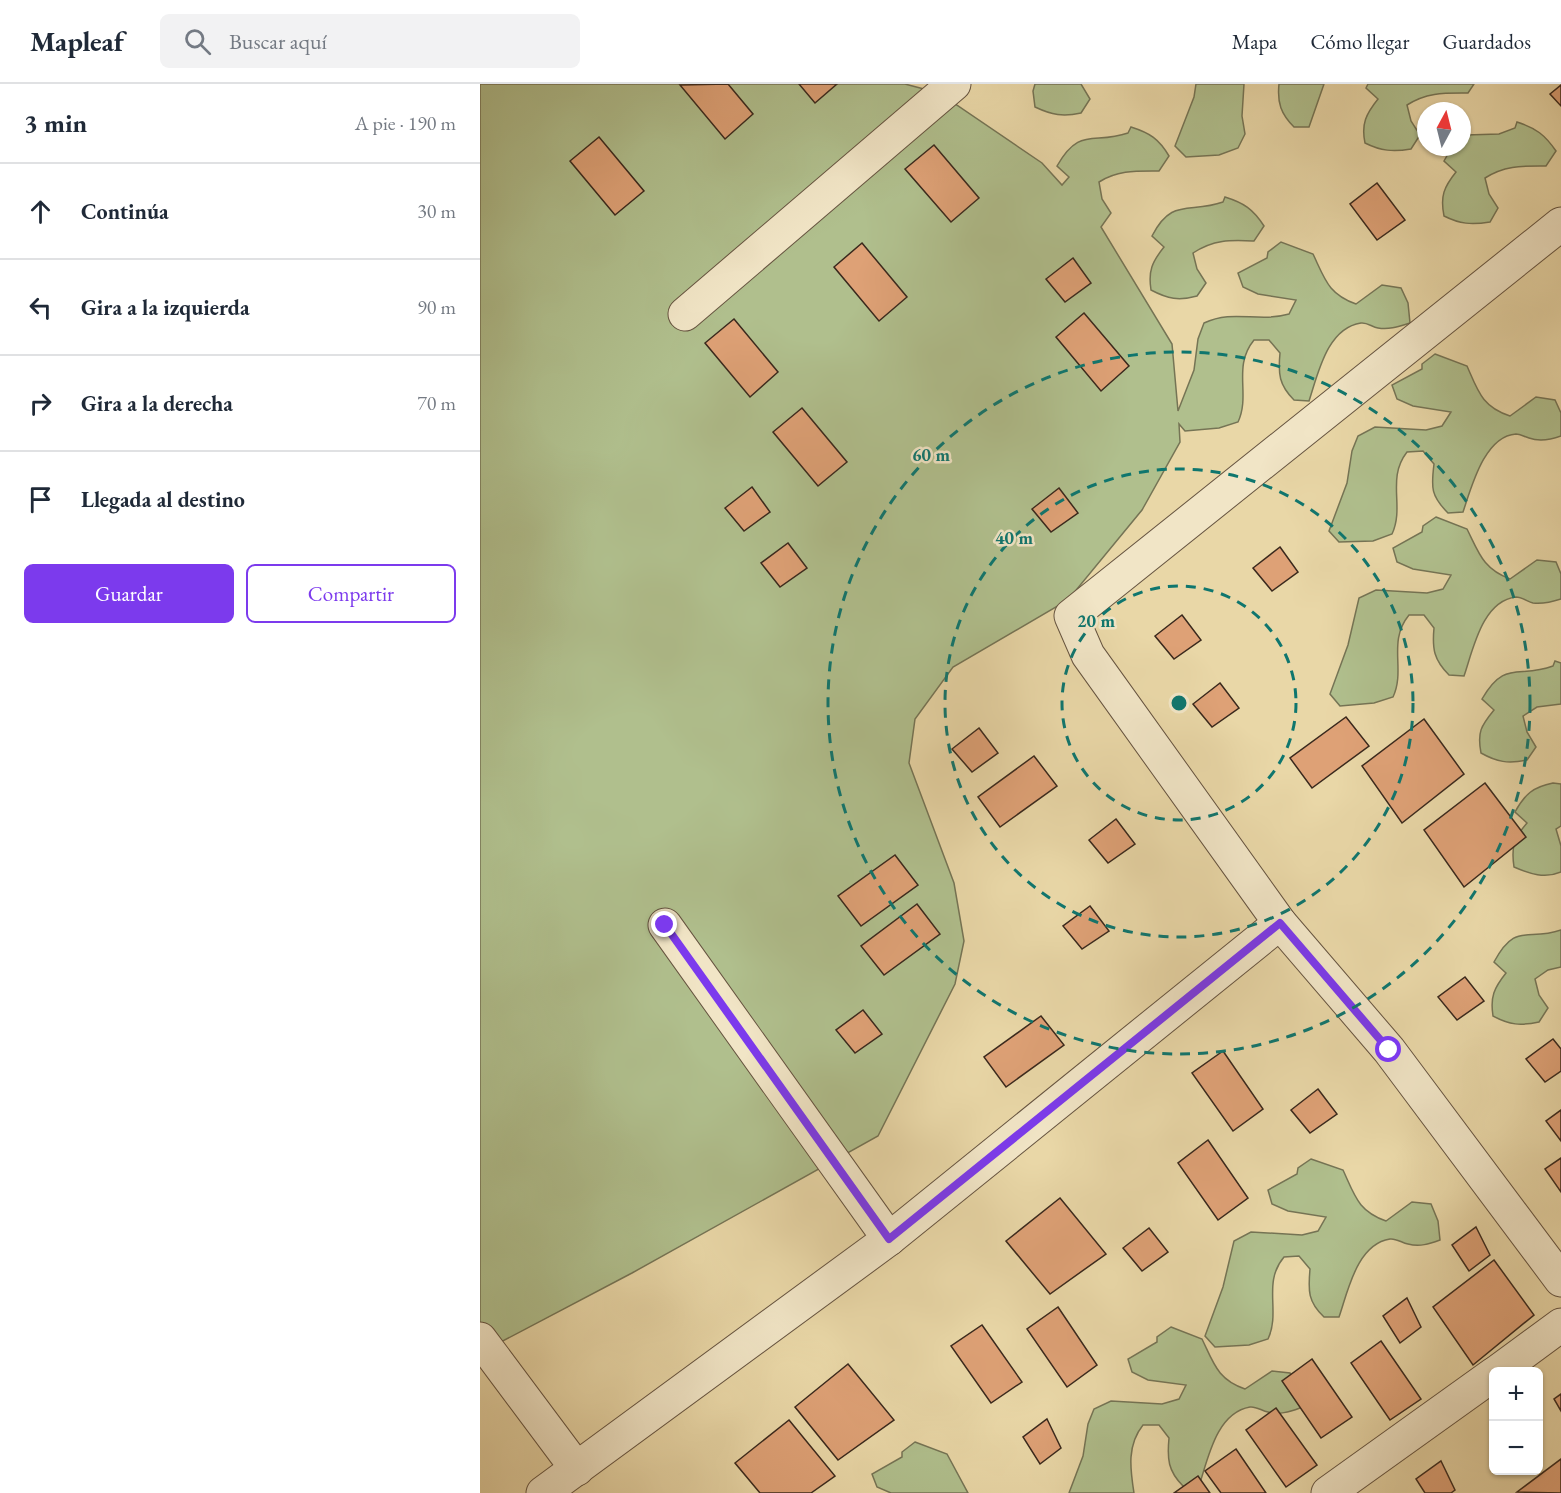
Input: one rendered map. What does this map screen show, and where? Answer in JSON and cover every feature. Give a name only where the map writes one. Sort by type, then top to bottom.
[{"type":"street","points":[[685,314],[954,84]]},
{"type":"street","points":[[1561,224],[1071,616],[1088,655],[1280,923],[1389,1050],[1561,1280]]},
{"type":"street","points":[[543,1493],[889,1239],[1280,923]]},
{"type":"street","points":[[665,925],[889,1239]]},
{"type":"street","points":[[1503,1367],[1561,1326]]},
{"type":"street","points":[[480,1339],[577,1469]]},
{"type":"street","points":[[1328,1493],[1489,1377]]},
{"type":"green space","points":[[480,84],[905,84],[939,93],[1042,163],[1062,185],[1069,177],[1057,166],[1065,154],[1080,141],[1128,133],[1131,127],[1144,132],[1158,141],[1169,156],[1159,171],[1120,173],[1099,182],[1102,199],[1111,213],[1101,227],[1172,344],[1178,411],[1194,370],[1198,339],[1204,323],[1225,317],[1266,317],[1289,314],[1296,300],[1258,294],[1243,287],[1238,273],[1267,258],[1268,252],[1281,242],[1313,254],[1324,278],[1333,290],[1356,304],[1382,285],[1401,288],[1408,303],[1410,323],[1387,328],[1378,328],[1365,323],[1349,327],[1332,343],[1326,354],[1309,401],[1294,400],[1285,389],[1279,367],[1280,353],[1269,340],[1254,340],[1244,360],[1242,412],[1238,422],[1219,428],[1185,431],[1179,424],[1180,442],[1142,510],[1068,600],[953,667],[915,719],[909,763],[954,883],[964,941],[955,984],[878,1136],[632,1273],[480,1353]]},
{"type":"green space","points":[[1035,84],[1081,84],[1090,99],[1081,113],[1063,115],[1052,113],[1035,107],[1033,91]]},
{"type":"green space","points":[[1196,84],[1244,84],[1242,116],[1245,134],[1238,148],[1219,155],[1186,157],[1175,146],[1194,97]]},
{"type":"green space","points":[[1279,84],[1324,84],[1309,127],[1294,127],[1286,117],[1279,103]]},
{"type":"green space","points":[[1368,84],[1474,84],[1468,93],[1429,95],[1407,105],[1411,121],[1417,130],[1417,140],[1411,149],[1393,151],[1365,143],[1366,120],[1378,99],[1366,88]]},
{"type":"green space","points":[[1517,122],[1530,127],[1548,141],[1556,151],[1546,166],[1507,168],[1485,178],[1489,194],[1498,208],[1490,222],[1466,223],[1444,216],[1442,203],[1444,192],[1456,172],[1444,161],[1447,156],[1471,156],[1471,135],[1499,134],[1515,128]]},
{"type":"green space","points":[[1225,197],[1248,207],[1264,226],[1254,241],[1215,243],[1193,253],[1197,269],[1206,283],[1197,296],[1174,298],[1151,290],[1152,267],[1164,247],[1152,236],[1159,224],[1174,211],[1223,202]]},
{"type":"green space","points":[[1435,354],[1467,366],[1487,403],[1510,416],[1536,397],[1555,400],[1561,413],[1561,436],[1541,440],[1516,434],[1505,437],[1495,444],[1480,465],[1463,512],[1448,513],[1438,502],[1433,486],[1434,464],[1423,451],[1407,452],[1401,462],[1396,482],[1397,513],[1392,534],[1373,541],[1339,542],[1329,531],[1347,483],[1352,451],[1358,436],[1375,427],[1426,430],[1442,426],[1451,412],[1413,406],[1397,399],[1392,385],[1422,369],[1422,364]]},
{"type":"green space","points":[[1436,517],[1467,529],[1488,565],[1510,579],[1537,560],[1556,562],[1561,574],[1561,599],[1537,603],[1516,597],[1504,600],[1495,607],[1487,617],[1475,641],[1464,676],[1449,675],[1440,664],[1433,642],[1434,628],[1424,615],[1409,615],[1399,635],[1397,687],[1393,697],[1374,703],[1340,706],[1330,694],[1348,645],[1359,598],[1376,590],[1427,593],[1443,589],[1451,575],[1413,569],[1397,562],[1393,548],[1422,532],[1423,526]]},
{"type":"green space","points":[[1555,661],[1561,663],[1561,704],[1537,707],[1523,716],[1527,732],[1536,747],[1527,760],[1503,761],[1481,753],[1481,730],[1494,710],[1482,699],[1490,687],[1505,674],[1541,670],[1553,666]]},
{"type":"green space","points":[[1553,783],[1561,784],[1561,826],[1556,829],[1561,846],[1561,872],[1537,875],[1514,867],[1514,843],[1527,823],[1515,812],[1530,792]]},
{"type":"green space","points":[[1561,930],[1561,967],[1548,970],[1535,979],[1539,995],[1548,1008],[1539,1022],[1515,1024],[1493,1016],[1494,993],[1506,973],[1494,962],[1502,949],[1516,937]]},
{"type":"green space","points":[[1311,1159],[1343,1170],[1354,1195],[1363,1207],[1386,1221],[1412,1202],[1431,1204],[1438,1221],[1440,1240],[1417,1245],[1390,1239],[1369,1250],[1350,1282],[1339,1317],[1324,1317],[1315,1306],[1309,1290],[1310,1269],[1299,1256],[1284,1257],[1274,1277],[1272,1329],[1268,1339],[1249,1345],[1215,1347],[1205,1336],[1223,1287],[1234,1241],[1251,1232],[1302,1235],[1318,1231],[1326,1217],[1288,1211],[1272,1204],[1268,1190],[1297,1174],[1298,1168]]},
{"type":"green space","points":[[1171,1327],[1202,1339],[1223,1376],[1245,1389],[1272,1371],[1290,1373],[1298,1389],[1300,1408],[1276,1413],[1254,1407],[1238,1411],[1229,1418],[1215,1439],[1199,1486],[1183,1486],[1174,1475],[1168,1452],[1169,1438],[1159,1425],[1143,1425],[1132,1449],[1134,1493],[1069,1493],[1083,1456],[1088,1424],[1094,1409],[1111,1401],[1162,1404],[1179,1399],[1186,1385],[1148,1380],[1132,1372],[1128,1359],[1157,1342],[1157,1337]]},
{"type":"green space","points":[[915,1442],[947,1454],[968,1493],[891,1493],[877,1487],[872,1474],[902,1457],[902,1452]]},
{"type":"building","points":[[728,84],[753,114],[725,139],[680,85]]},
{"type":"building","points":[[799,84],[837,84],[815,103]]},
{"type":"building","points":[[1561,85],[1561,106],[1550,94]]},
{"type":"building","points":[[599,137],[644,191],[615,215],[570,161]]},
{"type":"building","points":[[934,145],[979,198],[951,222],[905,169]]},
{"type":"building","points":[[1377,183],[1405,220],[1377,240],[1350,204]]},
{"type":"building","points":[[862,243],[907,297],[879,321],[834,267]]},
{"type":"building","points":[[1073,258],[1091,283],[1065,302],[1046,279]]},
{"type":"building","points":[[1084,313],[1129,366],[1101,391],[1056,337]]},
{"type":"building","points":[[734,319],[778,372],[750,397],[705,343]]},
{"type":"building","points":[[802,408],[847,462],[818,486],[773,432]]},
{"type":"building","points":[[752,487],[770,512],[744,531],[725,508]]},
{"type":"building","points":[[1059,488],[1078,513],[1051,532],[1032,509]]},
{"type":"building","points":[[788,543],[807,568],[780,587],[761,563]]},
{"type":"building","points":[[1280,547],[1298,572],[1272,591],[1253,568]]},
{"type":"building","points":[[1182,615],[1201,640],[1174,659],[1155,636]]},
{"type":"building","points":[[1220,683],[1239,708],[1212,727],[1193,704]]},
{"type":"building","points":[[1346,717],[1369,746],[1312,788],[1290,758]]},
{"type":"building","points":[[1424,719],[1464,774],[1402,823],[1362,766]]},
{"type":"building","points":[[979,728],[998,753],[972,772],[952,749]]},
{"type":"building","points":[[1034,756],[1057,786],[1000,827],[978,797]]},
{"type":"building","points":[[1485,783],[1526,837],[1464,887],[1424,830]]},
{"type":"building","points":[[1116,819],[1135,844],[1108,863],[1089,840]]},
{"type":"building","points":[[895,855],[918,885],[861,926],[838,896]]},
{"type":"building","points":[[917,904],[940,934],[884,975],[861,946]]},
{"type":"building","points":[[1090,906],[1109,931],[1082,949],[1063,926]]},
{"type":"building","points":[[1465,977],[1484,1001],[1457,1020],[1438,997]]},
{"type":"building","points":[[863,1010],[882,1034],[855,1053],[836,1030]]},
{"type":"building","points":[[1041,1016],[1064,1045],[1006,1087],[984,1057]]},
{"type":"building","points":[[1553,1039],[1561,1049],[1561,1071],[1545,1082],[1526,1059]]},
{"type":"building","points":[[1223,1051],[1263,1109],[1233,1131],[1192,1073]]},
{"type":"building","points":[[1318,1089],[1337,1114],[1310,1133],[1291,1110]]},
{"type":"building","points":[[1561,1110],[1561,1141],[1546,1121]]},
{"type":"building","points":[[1208,1140],[1248,1198],[1218,1220],[1178,1163]]},
{"type":"building","points":[[1561,1158],[1561,1192],[1545,1169]]},
{"type":"building","points":[[1060,1198],[1106,1254],[1050,1294],[1006,1241]]},
{"type":"building","points":[[1476,1227],[1490,1255],[1469,1271],[1452,1245]]},
{"type":"building","points":[[1149,1228],[1168,1252],[1142,1271],[1123,1248]]},
{"type":"building","points":[[1494,1260],[1534,1315],[1473,1365],[1433,1307]]},
{"type":"building","points":[[1407,1298],[1421,1327],[1400,1343],[1383,1316]]},
{"type":"building","points":[[1058,1307],[1097,1365],[1067,1387],[1027,1329]]},
{"type":"building","points":[[982,1325],[1022,1382],[991,1403],[951,1346]]},
{"type":"building","points":[[1381,1341],[1421,1399],[1390,1420],[1351,1363]]},
{"type":"building","points":[[1312,1359],[1352,1417],[1321,1438],[1282,1381]]},
{"type":"building","points":[[848,1364],[894,1420],[838,1460],[795,1407]]},
{"type":"building","points":[[1561,1394],[1561,1411],[1554,1399]]},
{"type":"building","points":[[1276,1408],[1317,1465],[1286,1487],[1246,1430]]},
{"type":"building","points":[[1047,1419],[1061,1448],[1040,1464],[1023,1437]]},
{"type":"building","points":[[789,1420],[835,1476],[811,1493],[760,1493],[735,1463]]},
{"type":"building","points":[[1236,1449],[1266,1493],[1221,1493],[1205,1471]]},
{"type":"building","points":[[1561,1459],[1561,1493],[1517,1492],[1540,1475],[1543,1475],[1543,1472]]},
{"type":"building","points":[[1441,1461],[1455,1490],[1451,1493],[1425,1493],[1416,1479]]},
{"type":"building","points":[[1198,1476],[1210,1493],[1174,1493]]},
{"type":"route","points":[[665,925],[889,1239],[1280,923],[1389,1050]]}]
